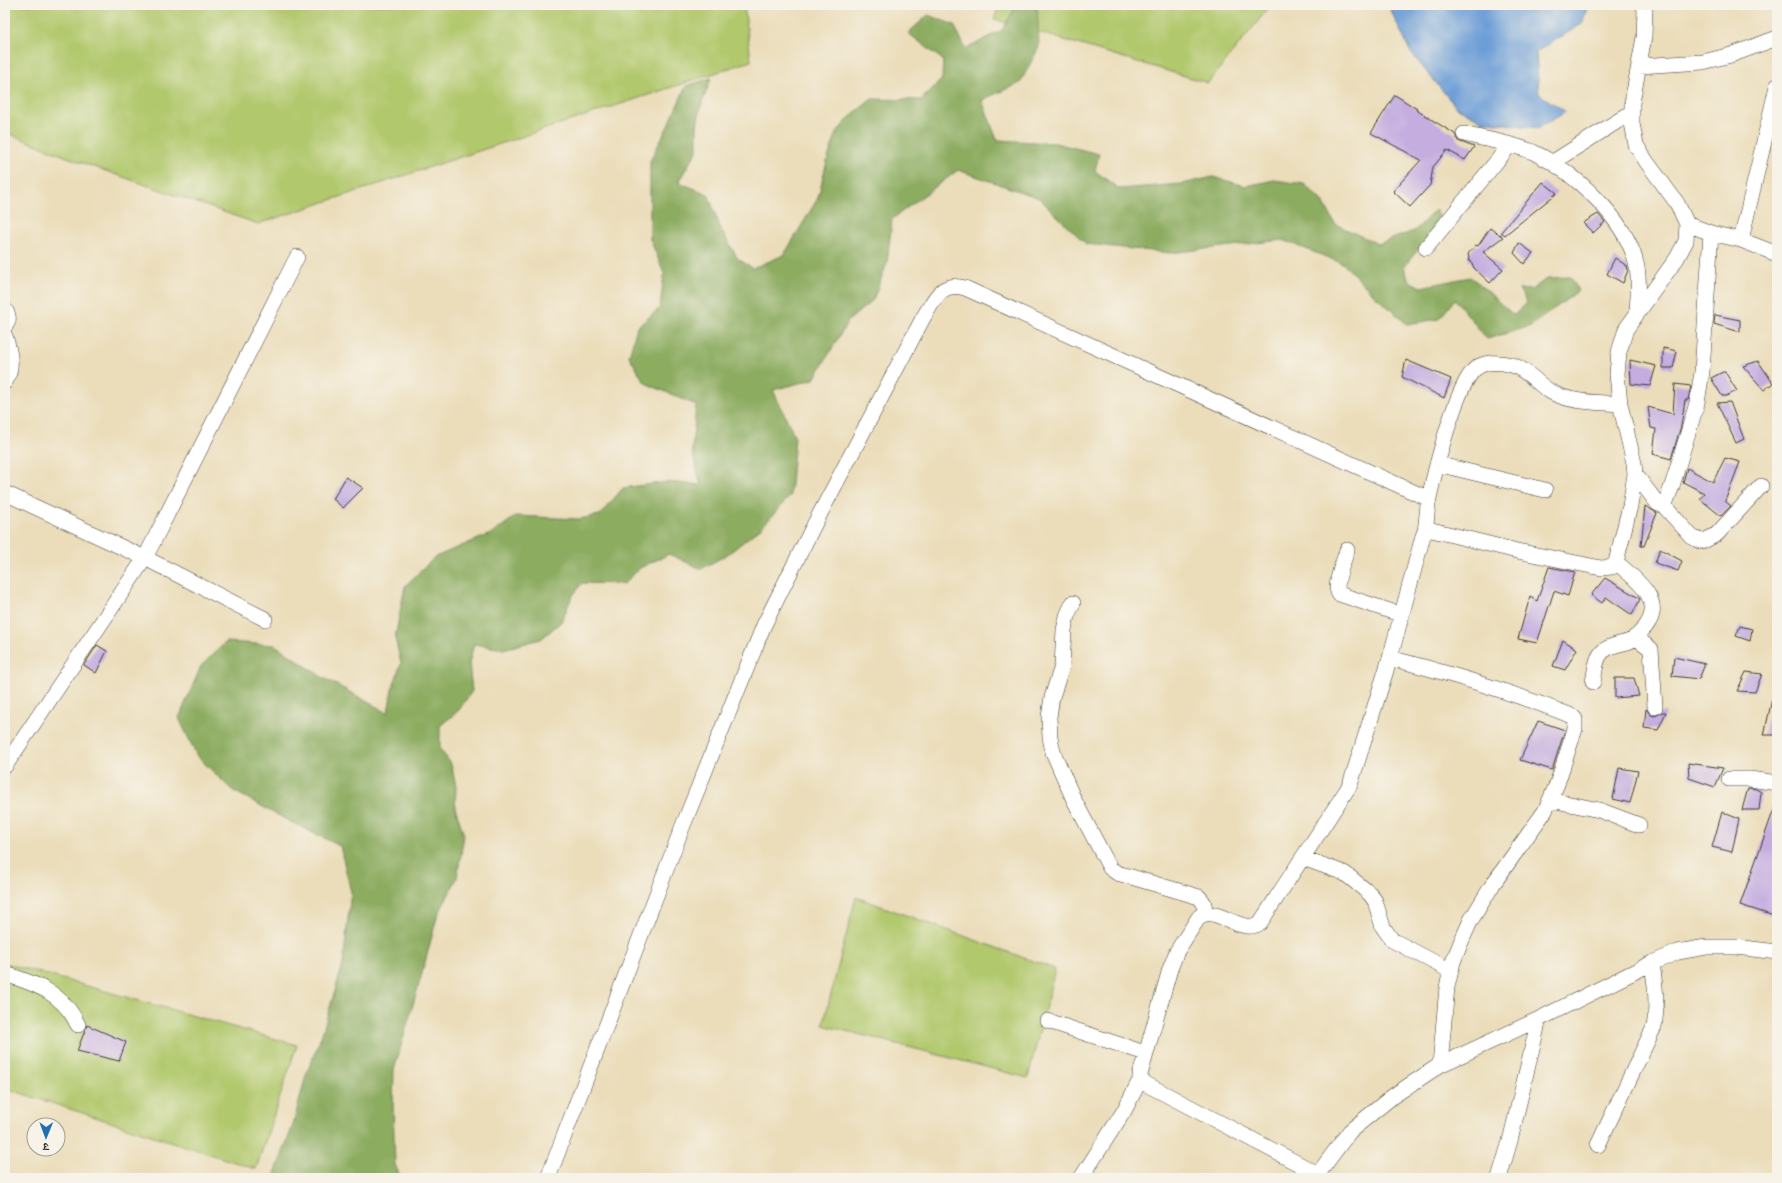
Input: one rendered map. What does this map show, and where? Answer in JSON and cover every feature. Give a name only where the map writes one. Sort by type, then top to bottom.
[{"type":"street","points":[[1426,531],[1432,530],[1517,551],[1601,568],[1612,567],[1616,562],[1630,506],[1635,474],[1634,463],[1620,404],[1617,374],[1619,352],[1626,329],[1677,258],[1686,241],[1687,224],[1677,203],[1636,145],[1632,123],[1632,104],[1644,37],[1643,5]]},
{"type":"street","points":[[1639,66],[1703,62],[1731,55],[1777,38]]},
{"type":"street","points":[[1741,240],[1777,86]]},
{"type":"street","points":[[1553,162],[1632,112]]},
{"type":"street","points":[[1464,134],[1533,152],[1553,162],[1581,185],[1604,207],[1622,229],[1632,249],[1637,264],[1637,312]]},
{"type":"street","points":[[1426,248],[1510,145]]},
{"type":"street","points":[[1687,224],[1711,233],[1741,240],[1777,254]]},
{"type":"street","points":[[1663,505],[1672,486],[1697,404],[1702,372],[1711,233]]},
{"type":"street","points":[[5,766],[145,558],[297,257]]},
{"type":"street","points":[[548,1178],[682,828],[764,625],[813,527],[924,318],[942,289],[950,286],[965,288],[1429,499]]},
{"type":"street","points":[[5,310],[9,317],[5,326]]},
{"type":"street","points":[[5,336],[11,360],[9,376],[5,382]]},
{"type":"street","points":[[1081,1178],[1124,1112],[1140,1080],[1145,1052],[1170,969],[1177,951],[1199,917],[1204,914],[1210,914],[1246,926],[1254,927],[1260,923],[1350,785],[1390,658],[1423,536],[1426,531],[1429,499],[1450,421],[1461,390],[1470,374],[1477,367],[1487,363],[1497,362],[1512,365],[1526,372],[1552,392],[1568,398],[1620,404]]},
{"type":"street","points":[[1438,464],[1545,490]]},
{"type":"street","points":[[1635,474],[1658,504],[1663,505],[1692,537],[1703,541],[1717,534],[1761,486]]},
{"type":"street","points":[[5,494],[145,558],[264,619]]},
{"type":"street","points":[[1347,550],[1337,584],[1336,590],[1339,594],[1402,615]]},
{"type":"street","points":[[1593,682],[1597,660],[1600,654],[1608,648],[1631,640],[1641,633],[1649,622],[1652,612],[1652,603],[1648,594],[1639,582],[1616,562]]},
{"type":"street","points":[[1073,603],[1067,616],[1064,630],[1062,666],[1052,697],[1049,717],[1050,737],[1060,768],[1074,800],[1110,868],[1117,873],[1199,897],[1205,906],[1204,914]]},
{"type":"street","points":[[1635,637],[1651,649],[1655,707]]},
{"type":"street","points":[[1390,658],[1519,695],[1572,716],[1575,719],[1574,729],[1551,800],[1538,823],[1493,884],[1471,920],[1460,942],[1447,987],[1440,1065]]},
{"type":"street","points":[[1729,779],[1750,779],[1777,783]]},
{"type":"street","points":[[1551,800],[1599,810],[1639,825]]},
{"type":"street","points":[[1303,858],[1344,873],[1352,879],[1376,901],[1383,927],[1392,940],[1451,971]]},
{"type":"street","points":[[1140,1080],[1317,1176],[1350,1131],[1393,1096],[1440,1065],[1539,1019],[1652,963],[1678,952],[1706,947],[1736,947],[1777,952]]},
{"type":"street","points":[[1598,1145],[1654,1027],[1657,1014],[1652,963]]},
{"type":"street","points":[[5,974],[45,988],[61,1000],[72,1013],[78,1025]]},
{"type":"street","points":[[1499,1178],[1510,1141],[1539,1019]]},
{"type":"street","points":[[1048,1021],[1145,1052]]},
{"type":"green space","points":[[5,5],[744,5],[751,61],[258,224],[77,161],[5,132]]},
{"type":"green space","points":[[999,5],[1271,5],[1208,83],[994,19]]},
{"type":"green space","points":[[1017,5],[1037,5],[1039,47],[1020,83],[982,100],[997,140],[1055,143],[1099,154],[1095,171],[1119,189],[1182,184],[1213,177],[1246,186],[1274,180],[1304,184],[1324,203],[1335,224],[1378,244],[1414,231],[1436,209],[1444,225],[1421,246],[1404,267],[1409,281],[1421,287],[1470,277],[1514,315],[1527,303],[1519,289],[1531,290],[1548,278],[1571,277],[1578,291],[1531,326],[1487,339],[1455,299],[1439,319],[1407,324],[1371,292],[1344,264],[1283,240],[1170,253],[1086,244],[1039,198],[958,170],[892,219],[887,263],[873,300],[849,320],[814,379],[773,390],[795,437],[790,496],[763,526],[728,554],[701,569],[669,554],[640,568],[624,584],[582,583],[572,597],[561,622],[541,639],[503,649],[474,644],[469,663],[472,691],[459,710],[440,726],[440,749],[451,764],[456,786],[455,807],[464,835],[457,878],[437,917],[394,1070],[393,1106],[395,1165],[401,1178],[270,1178],[275,1174],[293,1125],[306,1075],[321,1037],[343,964],[351,892],[340,846],[285,819],[232,790],[197,756],[179,718],[201,666],[226,642],[275,645],[322,677],[388,713],[392,690],[401,663],[395,638],[405,586],[435,557],[493,533],[516,516],[579,519],[600,515],[623,488],[666,482],[701,485],[692,451],[696,405],[645,383],[629,356],[637,327],[660,308],[664,273],[650,239],[650,161],[686,86],[711,78],[700,109],[697,126],[697,151],[678,182],[708,194],[721,230],[738,259],[753,268],[784,255],[818,198],[827,161],[837,132],[853,114],[872,99],[921,100],[942,79],[943,60],[908,33],[928,15],[954,25],[966,49],[1002,30]]},
{"type":"green space","points":[[856,897],[1055,969],[1028,1078],[823,1025]]},
{"type":"green space","points":[[5,963],[297,1045],[256,1169],[5,1088]]},
{"type":"water","points":[[1388,5],[1588,5],[1582,24],[1536,52],[1539,94],[1566,112],[1538,128],[1482,121],[1456,107],[1411,53]]},
{"type":"building","points":[[1395,95],[1455,134],[1458,141],[1474,147],[1465,160],[1447,150],[1433,167],[1430,185],[1410,207],[1393,191],[1421,160],[1371,133]]},
{"type":"building","points":[[1543,182],[1557,193],[1505,235],[1501,232]]},
{"type":"building","points":[[1598,214],[1605,222],[1593,233],[1583,223]]},
{"type":"building","points":[[1490,228],[1503,237],[1483,252],[1503,269],[1490,283],[1474,268],[1471,261],[1468,261],[1468,254],[1476,245],[1478,246]]},
{"type":"building","points":[[1519,243],[1533,253],[1524,264],[1514,253]]},
{"type":"building","points":[[1615,258],[1627,266],[1628,270],[1623,283],[1607,274]]},
{"type":"building","points":[[1715,315],[1740,320],[1740,332],[1714,324]]},
{"type":"building","points":[[1663,348],[1677,351],[1673,368],[1663,368]]},
{"type":"building","points":[[1406,360],[1451,379],[1444,398],[1402,377]]},
{"type":"building","points":[[1630,360],[1656,366],[1650,386],[1631,384]]},
{"type":"building","points":[[1758,361],[1773,383],[1764,390],[1743,366]]},
{"type":"building","points":[[1725,372],[1737,391],[1726,396],[1722,396],[1711,378]]},
{"type":"building","points":[[1675,384],[1691,386],[1688,400],[1685,400],[1681,426],[1671,459],[1653,454],[1656,429],[1651,428],[1648,407],[1673,414]]},
{"type":"building","points":[[1730,402],[1744,439],[1736,443],[1717,403]]},
{"type":"building","points":[[1725,458],[1740,462],[1725,501],[1731,506],[1721,516],[1700,499],[1704,493],[1683,482],[1687,468],[1713,482]]},
{"type":"building","points":[[346,477],[363,488],[343,508],[333,499]]},
{"type":"building","points":[[1645,506],[1657,513],[1644,546],[1641,546]]},
{"type":"building","points":[[1660,549],[1682,561],[1678,571],[1655,563]]},
{"type":"building","points":[[1549,567],[1575,572],[1568,596],[1554,591],[1537,643],[1518,639],[1530,597],[1537,601]]},
{"type":"building","points":[[1605,578],[1640,599],[1632,615],[1606,597],[1602,603],[1591,595]]},
{"type":"building","points":[[1740,626],[1752,629],[1750,641],[1736,636]]},
{"type":"building","points":[[1563,640],[1577,649],[1565,670],[1553,666]]},
{"type":"building","points":[[97,645],[107,651],[96,673],[84,665]]},
{"type":"building","points":[[1674,657],[1705,664],[1699,679],[1672,676]]},
{"type":"building","points":[[1746,672],[1762,674],[1755,692],[1737,691]]},
{"type":"building","points":[[1615,678],[1634,678],[1639,696],[1615,698]]},
{"type":"building","points":[[1772,699],[1777,699],[1777,735],[1764,735]]},
{"type":"building","points":[[1646,709],[1651,715],[1655,716],[1666,712],[1658,730],[1644,728]]},
{"type":"building","points":[[1538,721],[1565,730],[1552,770],[1520,760]]},
{"type":"building","points":[[1688,763],[1723,768],[1715,787],[1689,778]]},
{"type":"building","points":[[1619,768],[1638,771],[1630,803],[1613,799]]},
{"type":"building","points":[[1748,788],[1756,789],[1761,792],[1759,810],[1742,810]]},
{"type":"building","points":[[1775,806],[1777,806],[1777,917],[1740,905]]},
{"type":"building","points":[[1722,812],[1739,819],[1732,852],[1712,847]]},
{"type":"building","points":[[87,1025],[126,1042],[119,1061],[77,1051]]}]
